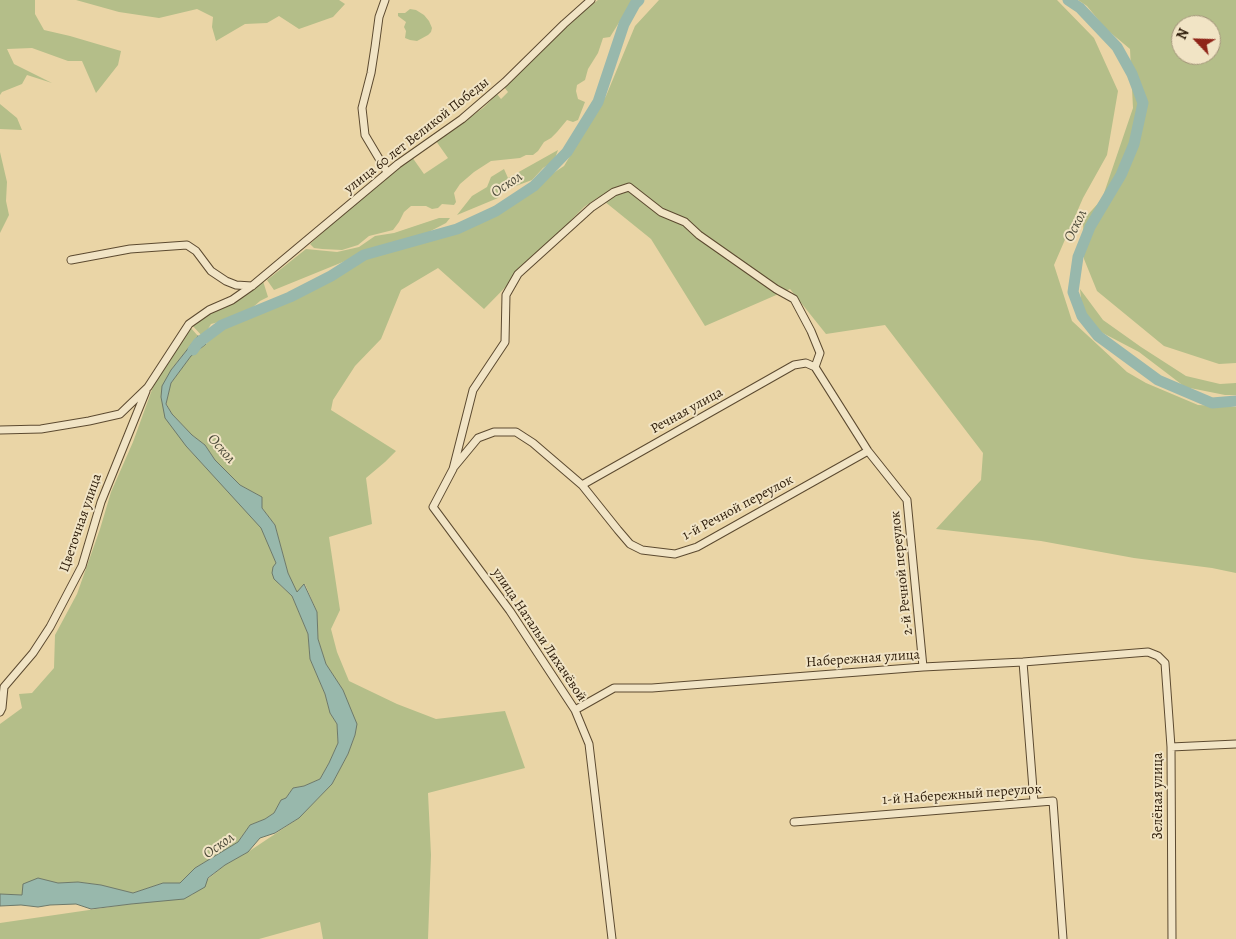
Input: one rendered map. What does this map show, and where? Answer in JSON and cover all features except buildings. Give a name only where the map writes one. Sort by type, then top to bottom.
[{"type":"street","points":[[385,0],[379,17],[371,74],[362,108],[365,135],[388,172]]},
{"type":"street","name":"улица 60 лет Великой Победы","points":[[120,414],[148,388],[188,324],[209,310],[232,300],[252,286],[388,172],[462,119],[505,82],[588,1]]},
{"type":"street","points":[[453,469],[474,390],[505,342],[506,295],[518,274],[592,207],[614,192],[629,188],[661,212],[685,222],[699,235],[794,300],[811,331],[820,353],[815,367]]},
{"type":"street","points":[[71,260],[130,249],[187,245],[196,251],[211,271],[226,281],[236,285],[252,286]]},
{"type":"street","name":"Речная улица","points":[[582,484],[794,365],[806,363],[815,367]]},
{"type":"street","name":"2-й Речной переулок","points":[[815,367],[868,451],[907,500],[923,667]]},
{"type":"street","name":"Цветочная улица","points":[[0,712],[4,687],[34,653],[82,566],[101,502],[148,388]]},
{"type":"street","points":[[0,430],[41,429],[120,414],[134,422]]},
{"type":"street","name":"1-й Речной переулок","points":[[453,469],[478,438],[494,432],[516,432],[533,443],[582,484],[630,544],[642,550],[675,554],[697,547],[868,451]]},
{"type":"street","name":"улица Натальи Лихачёвой","points":[[453,469],[433,507],[510,611],[575,710],[589,744],[612,939]]},
{"type":"street","name":"Набережная улица","points":[[575,710],[614,688],[652,688],[1148,652],[1158,656]]},
{"type":"street","name":"Зелёная улица","points":[[1158,656],[1165,663],[1171,747],[1172,939]]},
{"type":"street","points":[[1023,662],[1034,802]]},
{"type":"street","points":[[1171,747],[1236,744]]},
{"type":"street","name":"1-й Набережный переулок","points":[[794,822],[1053,801],[1063,939]]},
{"type":"green space","points":[[0,0],[35,0],[35,14],[44,30],[121,51],[118,65],[96,93],[82,61],[68,61],[32,48],[7,49],[14,64],[52,83],[27,75],[22,84],[2,92],[0,95]]},
{"type":"green space","points":[[76,0],[339,0],[345,4],[333,17],[299,29],[279,16],[267,23],[245,24],[216,41],[212,27],[213,17],[197,9],[159,18],[119,12]]},
{"type":"green space","points":[[598,0],[633,0],[610,37],[603,38],[598,53],[588,69],[585,80],[577,85],[578,99],[585,102],[578,120],[573,122],[567,120],[533,155],[491,161],[474,172],[460,184],[454,193],[456,202],[454,205],[442,204],[438,208],[432,209],[426,206],[411,206],[404,212],[393,230],[369,236],[358,245],[342,250],[314,248],[310,244],[362,197],[412,157],[424,174],[448,158],[436,141],[483,108],[497,94],[501,99],[508,92],[504,87],[573,19]]},
{"type":"green space","points":[[659,0],[1057,0],[1094,38],[1118,91],[1107,155],[1083,198],[1054,265],[1072,321],[1127,372],[1146,383],[1198,405],[1236,407],[1236,573],[1134,558],[1041,541],[936,529],[981,480],[983,453],[885,325],[826,334],[790,289],[705,326],[651,239],[599,197],[584,207],[484,309],[438,268],[401,290],[381,339],[355,366],[333,400],[331,410],[396,451],[366,478],[372,524],[329,537],[340,610],[331,629],[337,652],[349,681],[397,704],[436,719],[505,711],[525,768],[428,793],[431,855],[428,939],[323,939],[320,922],[259,939],[0,939],[0,923],[192,895],[225,865],[299,818],[332,784],[348,754],[355,735],[356,724],[343,690],[326,664],[318,639],[317,612],[305,584],[297,593],[288,573],[275,525],[262,508],[262,497],[240,485],[215,460],[205,445],[192,435],[172,414],[166,403],[171,383],[191,356],[206,344],[222,325],[291,297],[331,276],[364,255],[457,229],[496,211],[564,166],[606,96],[635,26]]},
{"type":"green space","points":[[1078,0],[1236,0],[1236,363],[1219,364],[1164,346],[1097,291],[1084,259],[1083,220],[1102,199],[1133,108],[1130,49],[1105,28],[1087,6]]},
{"type":"green space","points":[[410,9],[424,15],[432,28],[428,35],[417,41],[405,38],[406,31],[404,27],[406,22],[398,16],[398,13],[405,13]]},
{"type":"green space","points":[[0,104],[17,118],[22,130],[0,129]]},
{"type":"green space","points":[[558,150],[554,161],[543,168],[532,180],[505,190],[498,198],[457,215],[472,196],[487,187],[491,177],[504,169],[508,178]]},
{"type":"green space","points":[[0,152],[7,182],[6,201],[9,215],[0,233]]},
{"type":"green space","points":[[439,218],[450,218],[446,223],[423,235],[365,253],[274,290],[267,280],[306,249],[337,252],[359,247],[375,236],[394,233]]},
{"type":"green space","points":[[263,281],[268,297],[260,301],[244,315],[211,324],[203,337],[191,324]]},
{"type":"green space","points":[[1080,289],[1103,320],[1141,347],[1186,376],[1220,384],[1236,383],[1236,395],[1225,395],[1185,387],[1139,352],[1099,331],[1082,308]]},
{"type":"green space","points":[[190,327],[198,336],[171,370],[161,397],[186,446],[261,527],[276,563],[279,584],[292,596],[308,634],[310,659],[325,694],[330,713],[337,724],[338,743],[320,779],[304,786],[293,788],[286,798],[281,800],[274,813],[250,825],[238,842],[195,868],[180,883],[163,883],[133,893],[101,885],[78,882],[58,883],[38,878],[22,895],[0,894],[0,724],[22,708],[19,694],[32,693],[54,668],[55,635],[77,594],[111,492],[133,442],[158,373]]},
{"type":"shaded area","points":[[198,336],[206,344],[191,356],[171,383],[166,404],[172,414],[192,435],[205,445],[215,460],[240,485],[262,497],[262,508],[275,525],[288,573],[297,592],[304,584],[317,612],[318,639],[326,664],[343,690],[357,724],[355,735],[348,754],[332,784],[299,818],[275,833],[260,838],[248,852],[225,865],[208,878],[205,887],[184,899],[91,909],[76,904],[38,907],[21,905],[0,906],[0,894],[22,895],[23,884],[38,878],[58,883],[78,882],[101,885],[133,893],[163,883],[180,883],[195,868],[238,842],[250,825],[274,813],[281,800],[286,798],[293,788],[304,786],[320,779],[338,743],[337,724],[330,713],[325,694],[310,659],[308,634],[292,596],[274,579],[272,573],[276,563],[261,528],[186,446],[165,418],[161,397],[162,386],[171,370]]},
{"type":"waterway","name":"Оскол","points":[[193,350],[198,343],[222,325],[290,297],[331,276],[364,255],[457,229],[496,211],[534,186],[567,152],[598,102],[624,24],[639,0]]},
{"type":"waterway","name":"Оскол","points":[[1068,0],[1080,8],[1117,47],[1132,74],[1143,103],[1134,144],[1121,175],[1090,227],[1078,257],[1073,292],[1082,316],[1098,336],[1158,380],[1212,403],[1236,401]]}]
